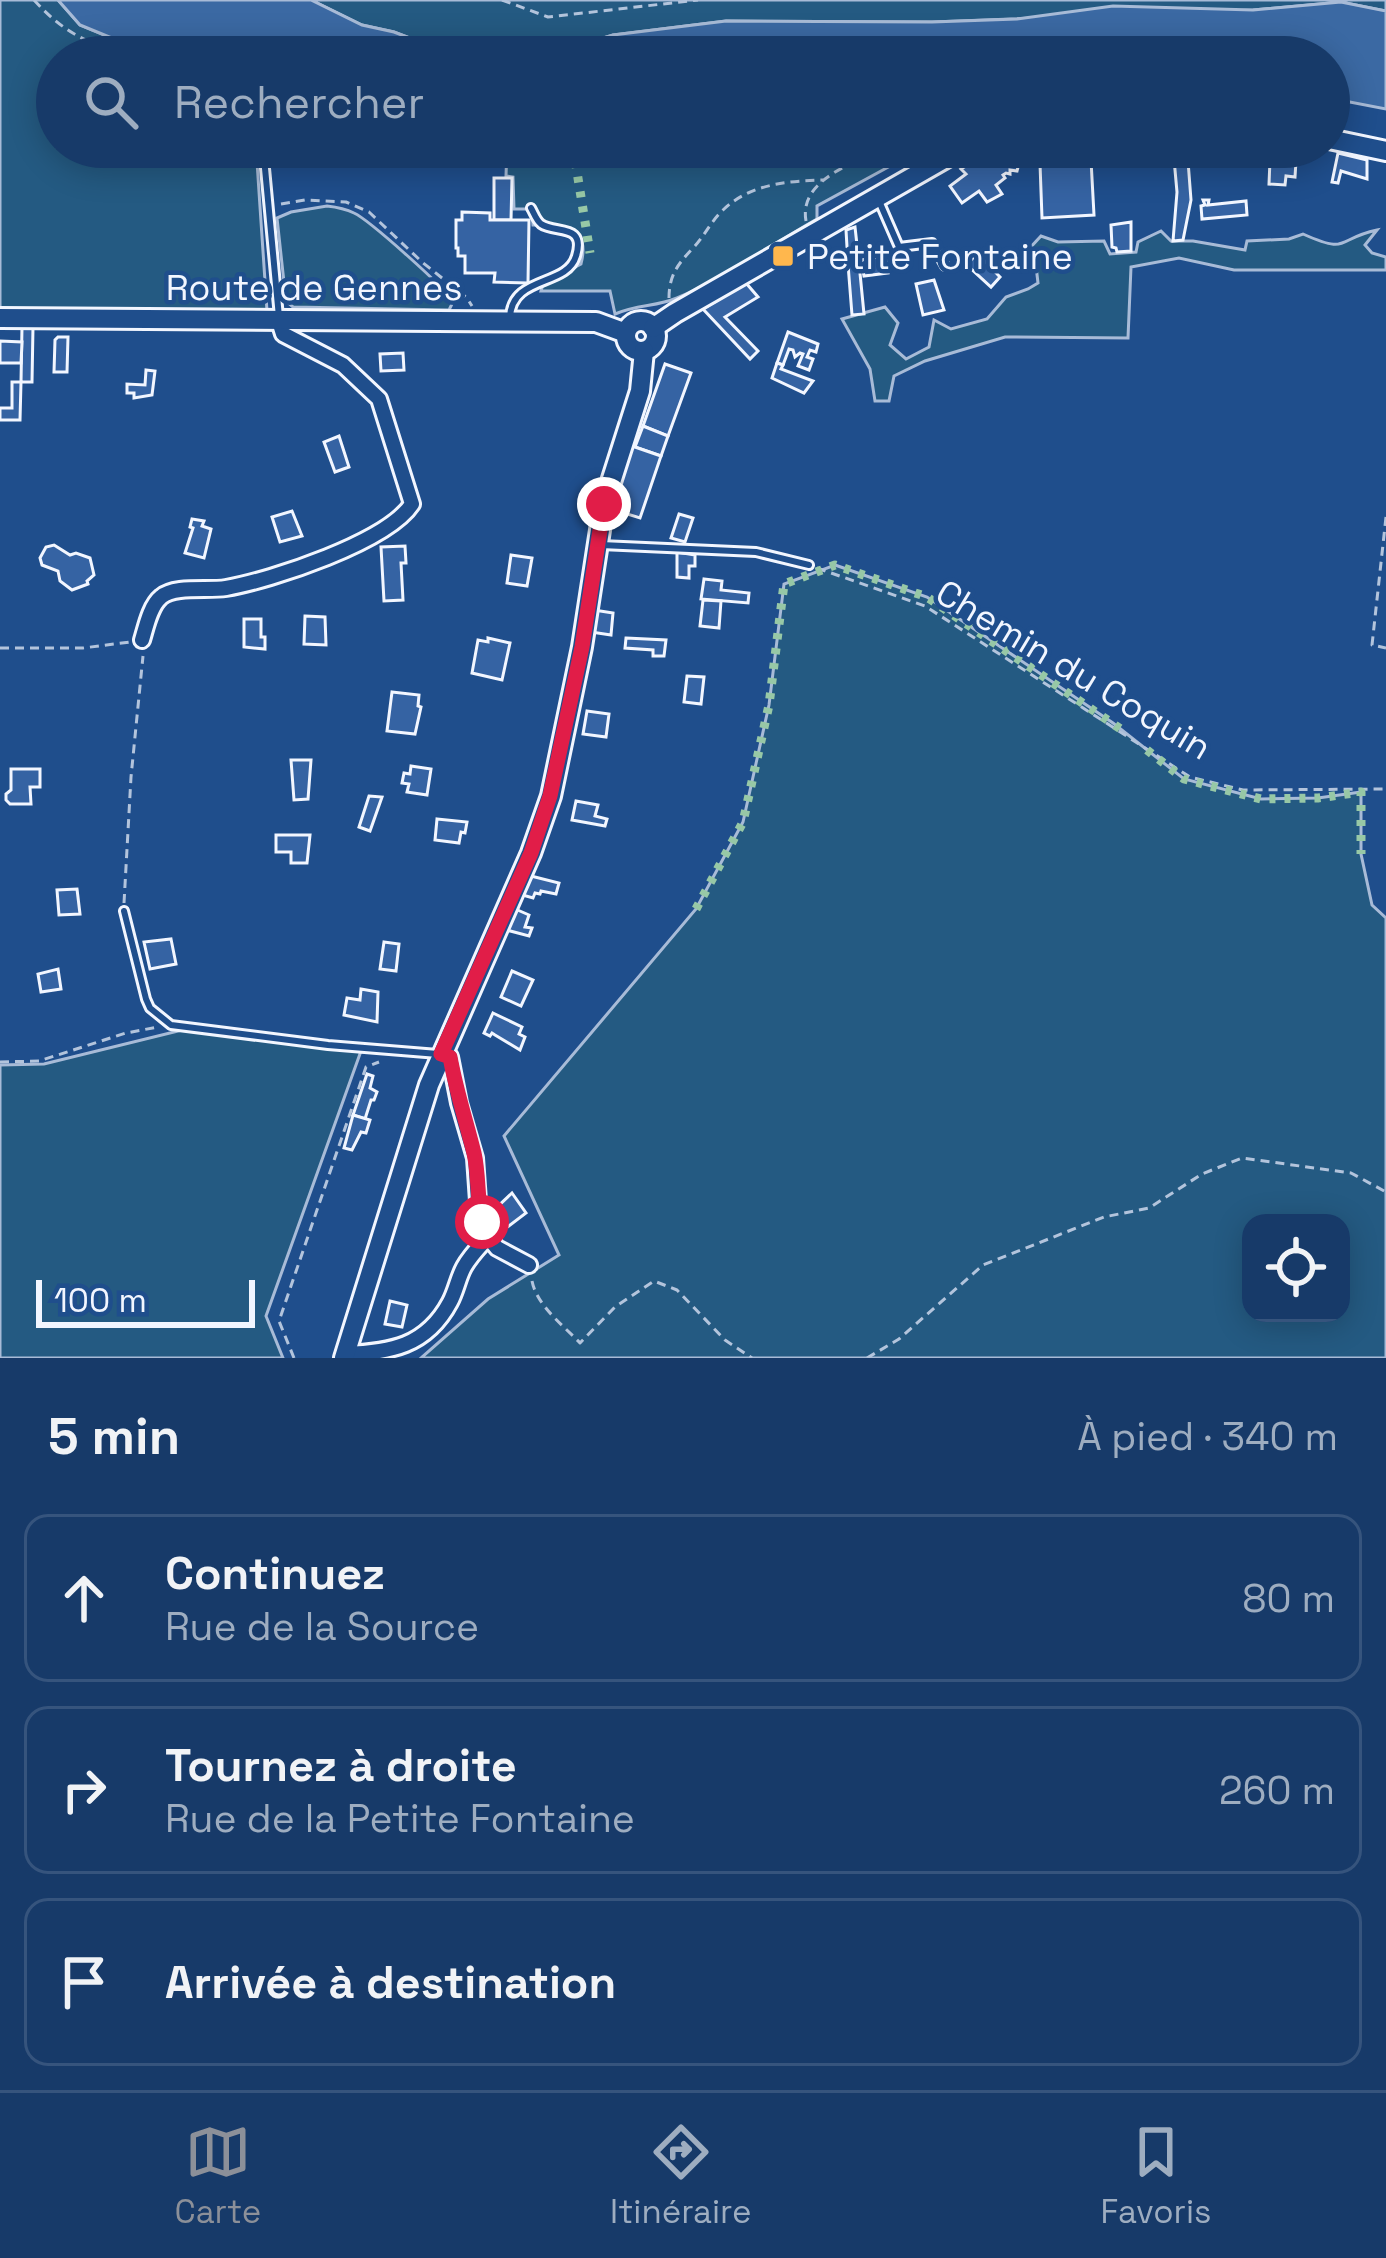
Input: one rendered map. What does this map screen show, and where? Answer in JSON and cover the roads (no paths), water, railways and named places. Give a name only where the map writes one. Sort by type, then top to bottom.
[{"type":"main road","points":[[1350,144],[1386,152]]},
{"type":"main road","points":[[345,1356],[428,1085],[531,853],[550,796],[582,647],[604,504],[640,391],[644,351],[654,342],[653,328],[928,168]]},
{"type":"main road","name":"Route de Gennes","points":[[0,318],[596,322],[626,333],[641,321],[653,328]]},
{"type":"main road","points":[[626,333],[630,346],[644,351]]},
{"type":"street","points":[[142,640],[161,597],[230,587],[320,561],[404,517],[412,504],[379,399],[344,365],[283,334],[279,321]]},
{"type":"street","points":[[441,1054],[450,1057],[476,1158],[478,1202],[488,1237],[497,1248],[530,1264]]},
{"type":"street","points":[[345,1356],[388,1352],[415,1340],[452,1300],[465,1264],[488,1237]]},
{"type":"lane","points":[[265,168],[279,321]]},
{"type":"lane","points":[[878,197],[898,247],[932,243],[945,266]]},
{"type":"lane","points":[[510,320],[511,303],[517,295],[560,273],[578,252],[577,239],[570,231],[545,226],[531,208]]},
{"type":"lane","points":[[597,545],[756,552],[809,565]]},
{"type":"lane","points":[[124,911],[146,999],[171,1025],[441,1054]]},
{"type":"place","name":"Petite Fontaine","points":[[783,256]]}]
